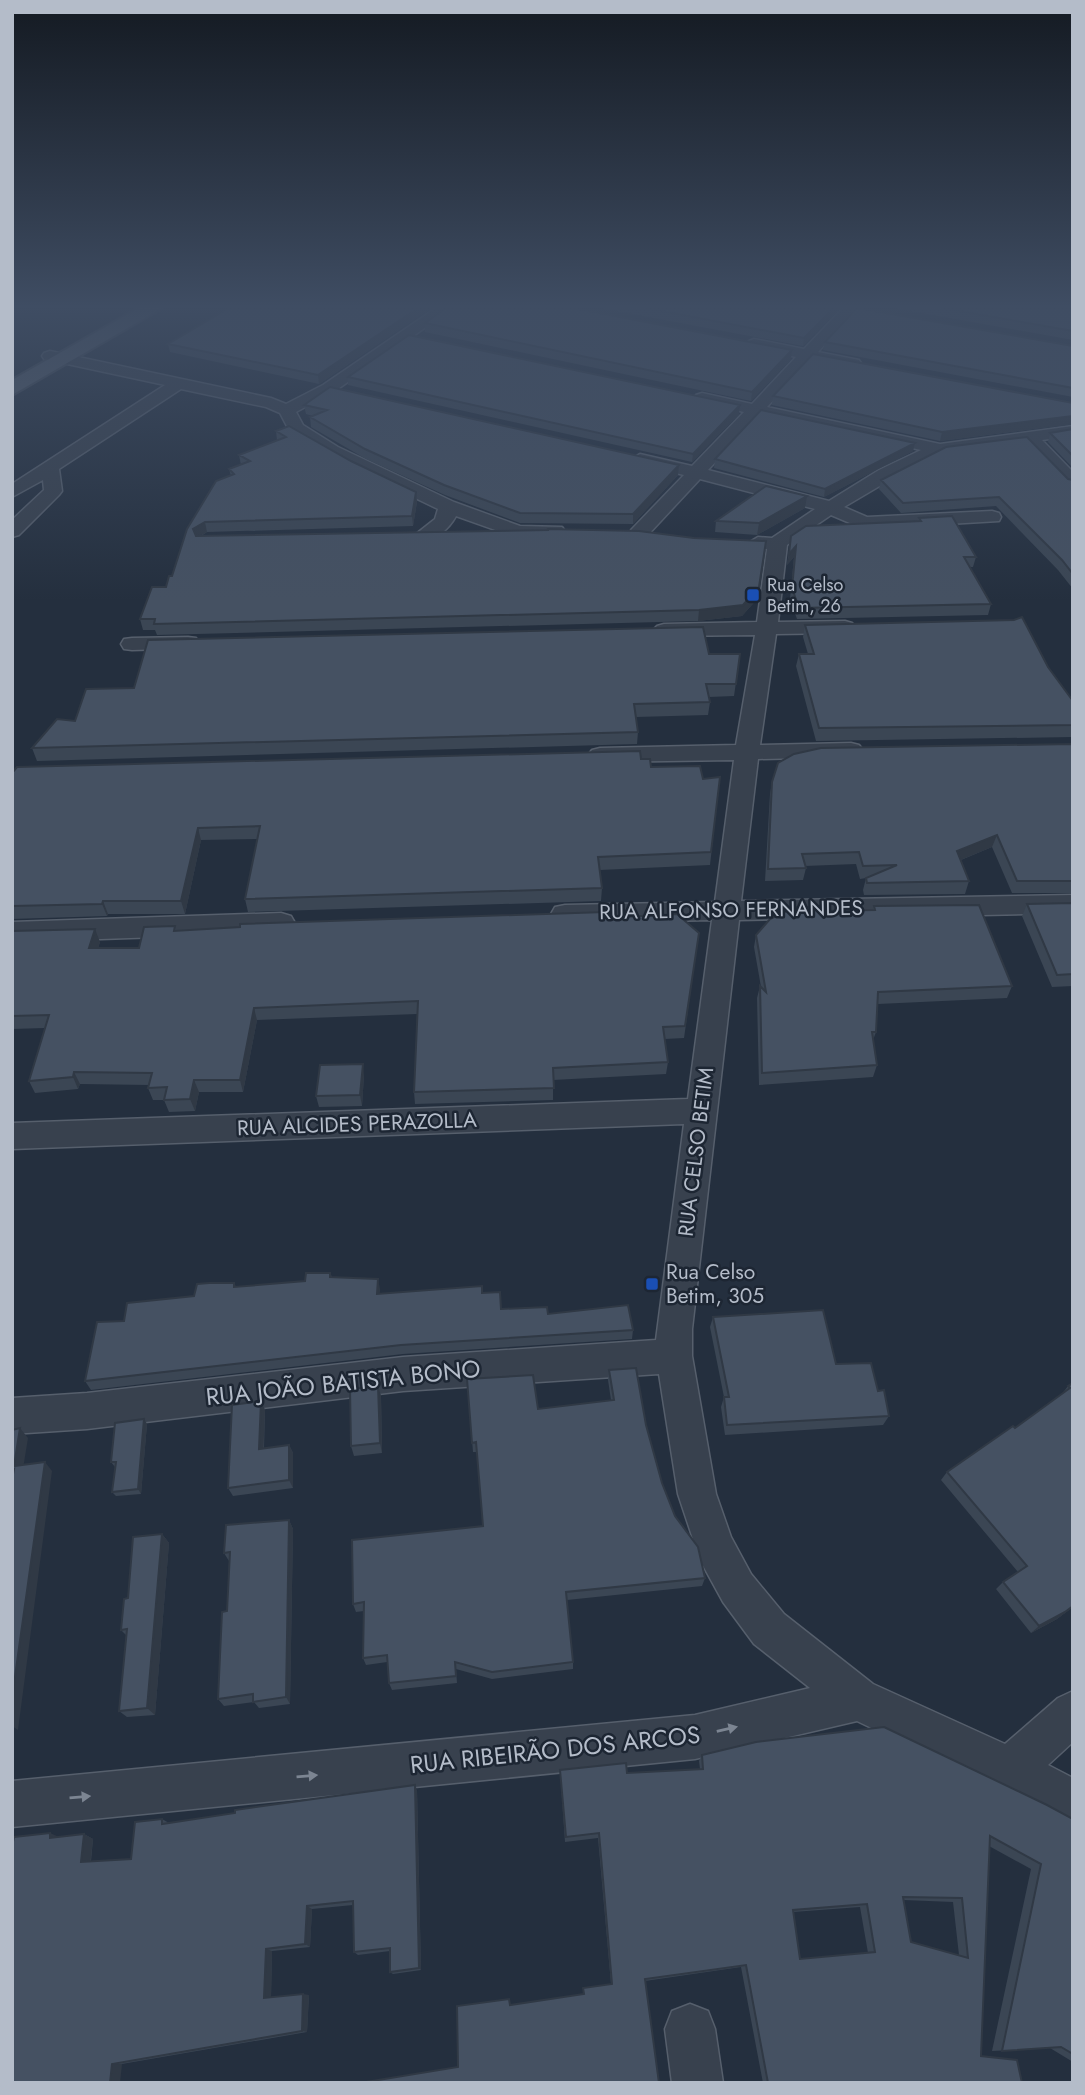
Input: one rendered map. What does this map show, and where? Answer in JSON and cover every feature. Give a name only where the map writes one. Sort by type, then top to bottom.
[{"type":"street","points":[[12,492],[144,406]]},
{"type":"street","points":[[275,406],[287,410],[296,428],[332,451],[447,506],[518,531]]},
{"type":"street","points":[[287,410],[295,406]]},
{"type":"street","points":[[740,406],[940,449]]},
{"type":"street","points":[[639,533],[758,406]]},
{"type":"street","points":[[785,536],[891,470],[940,449],[1073,431]]},
{"type":"street","points":[[1029,437],[1073,483]]},
{"type":"street","points":[[620,454],[697,471],[831,508],[863,523]]},
{"type":"street","points":[[12,531],[53,491],[50,467]]},
{"type":"street","points":[[447,506],[448,513],[443,524],[419,534],[578,531]]},
{"type":"street","points":[[743,543],[863,523],[992,517]]},
{"type":"street","points":[[615,532],[666,536]]},
{"type":"street","name":"RUA CELSO BETIM","points":[[785,536],[766,628],[747,751],[674,1329],[674,1356],[697,1494],[714,1546],[737,1588],[769,1629],[858,1699]]},
{"type":"street","points":[[649,630],[869,627]]},
{"type":"street","points":[[132,644],[213,642]]},
{"type":"street","points":[[581,755],[869,749]]},
{"type":"street","name":"RUA ALFONSO FERNANDES","points":[[536,915],[1073,904]]},
{"type":"street","points":[[12,932],[302,923]]},
{"type":"street","name":"RUA ALCIDES PERAZOLLA","points":[[12,1136],[701,1111]]},
{"type":"street","name":"RUA JOÃO BATISTA BONO","points":[[12,1416],[87,1411],[403,1374],[674,1356]]},
{"type":"street","points":[[858,1699],[1010,1769],[1073,1802]]},
{"type":"street","name":"RUA RIBEIRÃO DOS ARCOS","points":[[12,1804],[695,1737],[858,1699]]},
{"type":"street","points":[[1010,1769],[1073,1713]]},
{"type":"street","points":[[691,2028],[698,2083]]},
{"type":"building","points":[[308,406],[414,406],[679,465],[633,514],[520,513],[444,485],[365,449],[310,417],[327,410]]},
{"type":"building","points":[[477,406],[739,406],[693,454]]},
{"type":"building","points":[[819,406],[1073,406],[1073,416],[942,432]]},
{"type":"building","points":[[761,410],[915,443],[825,489],[715,459]]},
{"type":"building","points":[[289,426],[351,461],[416,492],[412,516],[205,522],[193,529],[196,536],[549,530],[547,529],[639,531],[694,538],[766,541],[759,587],[743,605],[699,610],[154,624],[155,619],[140,619],[152,587],[166,587],[187,529],[216,481],[234,474],[229,469],[250,461],[239,455],[286,437],[276,431]]},
{"type":"building","points":[[1073,429],[1073,456],[1050,433]]},
{"type":"building","points":[[1027,437],[1068,479],[1073,480],[1073,574],[999,497],[903,503],[881,480],[946,447]]},
{"type":"building","points":[[766,486],[807,496],[759,523],[716,521]]},
{"type":"building","points":[[952,516],[976,557],[964,557],[991,604],[799,608],[792,588],[796,546],[789,554],[791,536],[806,526],[921,521],[919,518]]},
{"type":"building","points":[[1022,617],[1048,667],[1073,701],[1073,725],[819,728],[799,654],[814,654],[805,625],[1014,620]]},
{"type":"building","points":[[703,627],[709,654],[740,654],[736,684],[706,684],[710,702],[634,704],[638,732],[32,748],[57,719],[75,721],[86,689],[134,688],[148,640]]},
{"type":"building","points":[[1073,744],[1073,881],[1017,881],[997,835],[957,851],[969,881],[867,883],[866,878],[897,865],[863,866],[859,852],[802,854],[806,868],[768,869],[772,782],[778,763],[794,754],[821,748]]},
{"type":"building","points":[[640,751],[641,759],[650,759],[651,767],[700,766],[703,779],[720,777],[711,852],[598,857],[602,888],[245,899],[260,826],[198,828],[181,901],[103,901],[102,904],[12,906],[12,773],[17,767]]},
{"type":"building","points":[[1073,903],[1073,974],[1057,975],[1027,904]]},
{"type":"building","points":[[979,905],[1012,986],[878,992],[876,1032],[872,1032],[877,1065],[762,1073],[760,986],[766,992],[756,935],[770,919],[795,907],[818,907],[819,911],[875,910],[874,906]]},
{"type":"building","points":[[605,912],[605,918],[677,914],[699,933],[685,1026],[663,1027],[668,1062],[553,1068],[554,1088],[414,1092],[418,1001],[254,1008],[240,1080],[194,1080],[190,1099],[164,1100],[167,1087],[148,1088],[152,1073],[74,1072],[73,1077],[29,1081],[49,1015],[12,1016],[12,931],[95,929],[89,948],[139,948],[144,927],[175,926],[174,931],[240,927],[240,924]]},
{"type":"building","points":[[363,1064],[360,1095],[316,1096],[320,1065]]},
{"type":"building","points":[[306,1273],[378,1279],[377,1294],[482,1286],[482,1293],[500,1292],[501,1309],[547,1307],[548,1314],[628,1305],[633,1330],[401,1345],[85,1381],[97,1322],[124,1321],[127,1303],[194,1296],[197,1284],[234,1283],[234,1287],[305,1281]]},
{"type":"building","points":[[823,1310],[836,1364],[871,1363],[878,1391],[884,1390],[889,1416],[727,1425],[724,1397],[729,1397],[713,1317]]},
{"type":"building","points":[[636,1368],[646,1425],[662,1483],[675,1516],[698,1547],[705,1578],[566,1592],[573,1662],[492,1672],[455,1662],[456,1676],[389,1683],[387,1655],[363,1658],[364,1602],[353,1604],[352,1540],[483,1526],[476,1442],[472,1443],[467,1379],[533,1375],[538,1409],[614,1400],[609,1370]]},
{"type":"building","points":[[1073,1383],[1073,1606],[1039,1626],[1003,1582],[1027,1566],[947,1472],[1013,1426],[1015,1428],[1070,1388],[1068,1386]]},
{"type":"building","points":[[378,1386],[380,1443],[351,1446],[350,1389]]},
{"type":"building","points":[[261,1401],[259,1449],[289,1445],[289,1480],[228,1488],[232,1405]]},
{"type":"building","points":[[144,1419],[138,1489],[112,1492],[116,1462],[111,1462],[115,1423]]},
{"type":"building","points":[[20,1428],[14,1466],[45,1462],[12,1698],[12,1430]]},
{"type":"building","points":[[289,1520],[286,1697],[253,1702],[253,1694],[218,1699],[222,1612],[227,1611],[230,1552],[224,1553],[226,1525]]},
{"type":"building","points":[[162,1534],[147,1708],[119,1711],[127,1629],[121,1630],[124,1599],[128,1598],[133,1537]]},
{"type":"building","points":[[884,1727],[1073,1819],[1073,2054],[1061,2047],[1002,2051],[1041,1864],[990,1836],[981,2056],[1017,2060],[1022,2083],[768,2083],[746,1965],[645,1979],[659,2083],[360,2083],[458,2067],[457,2006],[509,1999],[510,2005],[584,1994],[583,1988],[612,1984],[599,1833],[566,1837],[560,1770],[626,1763],[627,1773],[703,1769],[702,1755],[756,1742]],"holes":[[[903,1897],[962,1898],[968,1958],[911,1942]],[[867,1904],[875,1952],[800,1959],[793,1910]]]},
{"type":"building","points":[[415,1785],[419,1968],[390,1972],[390,1948],[354,1952],[353,1901],[307,1906],[305,1944],[266,1949],[264,1998],[303,1994],[302,2031],[112,2064],[110,2083],[12,2083],[14,1837],[50,1833],[50,1838],[84,1834],[81,1862],[131,1859],[135,1822],[162,1819],[162,1824],[235,1813],[235,1810]]},
{"type":"place","name":"Rua Celso Betim, 26","points":[[753,595]]},
{"type":"place","name":"Rua Celso Betim, 305","points":[[652,1284]]}]
